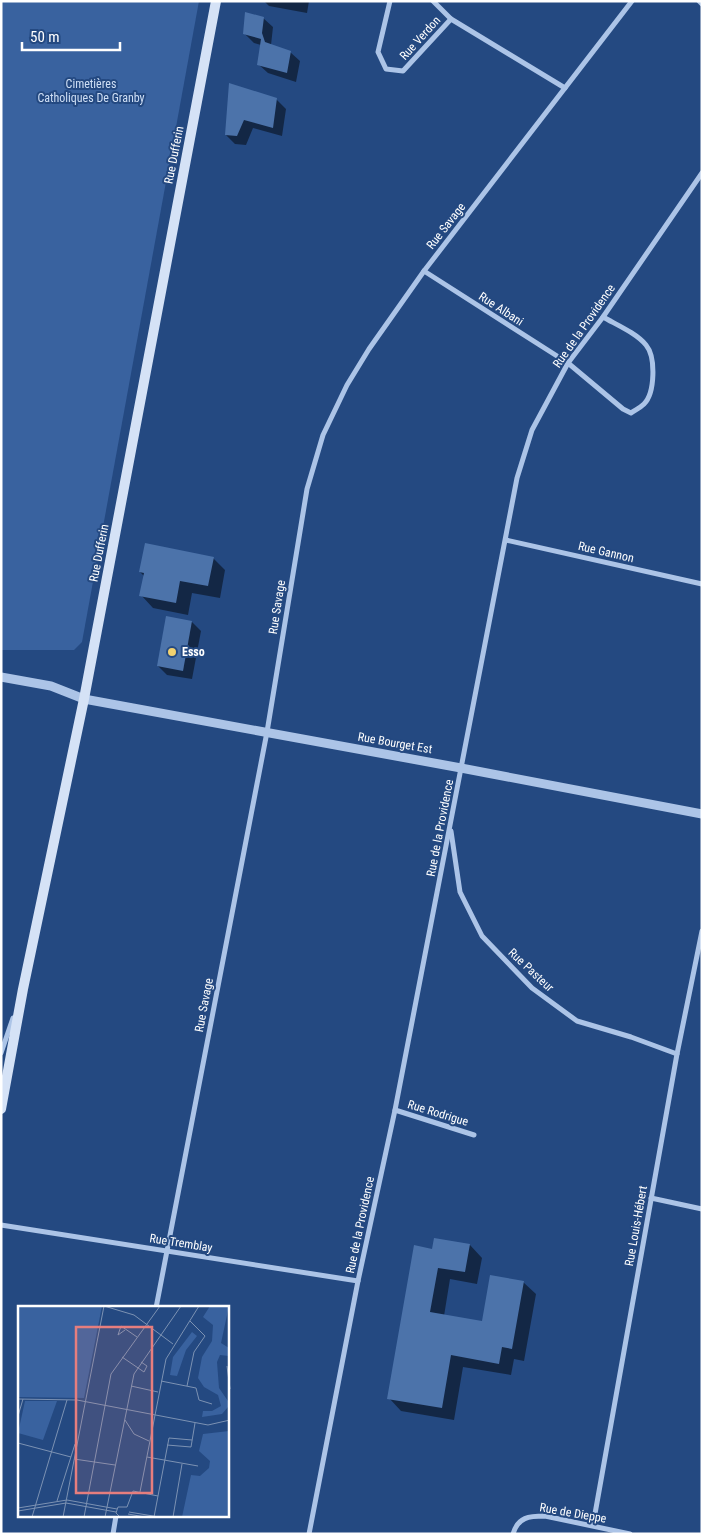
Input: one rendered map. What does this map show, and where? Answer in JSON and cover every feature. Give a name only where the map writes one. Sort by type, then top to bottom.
[{"type":"main road","name":"Rue Dufferin","points":[[1,1109],[84,699],[216,1]]},
{"type":"street","name":"Rue Verdon","points":[[390,1],[378,52],[386,69],[403,71],[451,19]]},
{"type":"street","name":"Rue Verdon","points":[[433,1],[451,19],[565,88]]},
{"type":"street","name":"Rue Savage","points":[[156,1306],[267,732],[307,489],[323,435],[347,385],[364,356],[424,271],[632,1]]},
{"type":"street","points":[[698,1],[702,4]]},
{"type":"street","name":"Rue de la Providence","points":[[309,1534],[358,1281],[395,1110],[451,826],[506,540],[516,478],[532,430],[568,363],[604,317],[702,173]]},
{"type":"street","name":"Rue Albani","points":[[424,271],[568,363],[623,409],[631,413],[644,404],[650,396],[651,353],[642,341],[604,317]]},
{"type":"street","name":"Rue Gannon","points":[[506,540],[702,584]]},
{"type":"street","name":"Rue Bourget Est","points":[[1,677],[51,686],[84,699],[702,814]]},
{"type":"street","name":"Rue Pasteur","points":[[451,826],[460,892],[482,936],[532,988],[577,1021],[631,1037],[677,1054]]},
{"type":"street","name":"Rue Louis-Hébert","points":[[593,1525],[677,1054],[702,931]]},
{"type":"street","points":[[1,1053],[24,989]]},
{"type":"street","name":"Rue Rodrigue","points":[[395,1110],[474,1134]]},
{"type":"street","points":[[652,1198],[702,1209]]},
{"type":"street","name":"Rue Tremblay","points":[[1,1225],[358,1281]]},
{"type":"street","name":"Rue de Dieppe","points":[[513,1534],[516,1525],[523,1519],[532,1516],[545,1516],[630,1534]]},
{"type":"street","points":[[113,1534],[116,1518]]},
{"type":"green space","name":"Cimetières Catholiques De Granby","points":[[1,1],[199,1],[82,642],[74,650],[1,650]]},
{"type":"building","points":[[245,12],[264,17],[262,33],[265,42],[291,51],[287,73],[257,65],[261,39],[243,34]]},
{"type":"building","points":[[229,83],[277,98],[273,128],[244,120],[237,136],[225,135]]},
{"type":"building","points":[[145,543],[214,557],[208,586],[180,581],[176,603],[139,596],[144,573],[139,572]]},
{"type":"building","points":[[166,616],[192,621],[183,671],[157,666]]},
{"type":"building","points":[[434,1238],[470,1244],[465,1272],[438,1268],[430,1312],[482,1321],[490,1275],[524,1281],[512,1349],[502,1347],[499,1364],[451,1355],[442,1408],[387,1399],[414,1245],[432,1249]]},
{"type":"place","name":"Esso","points":[[172,652]]}]
